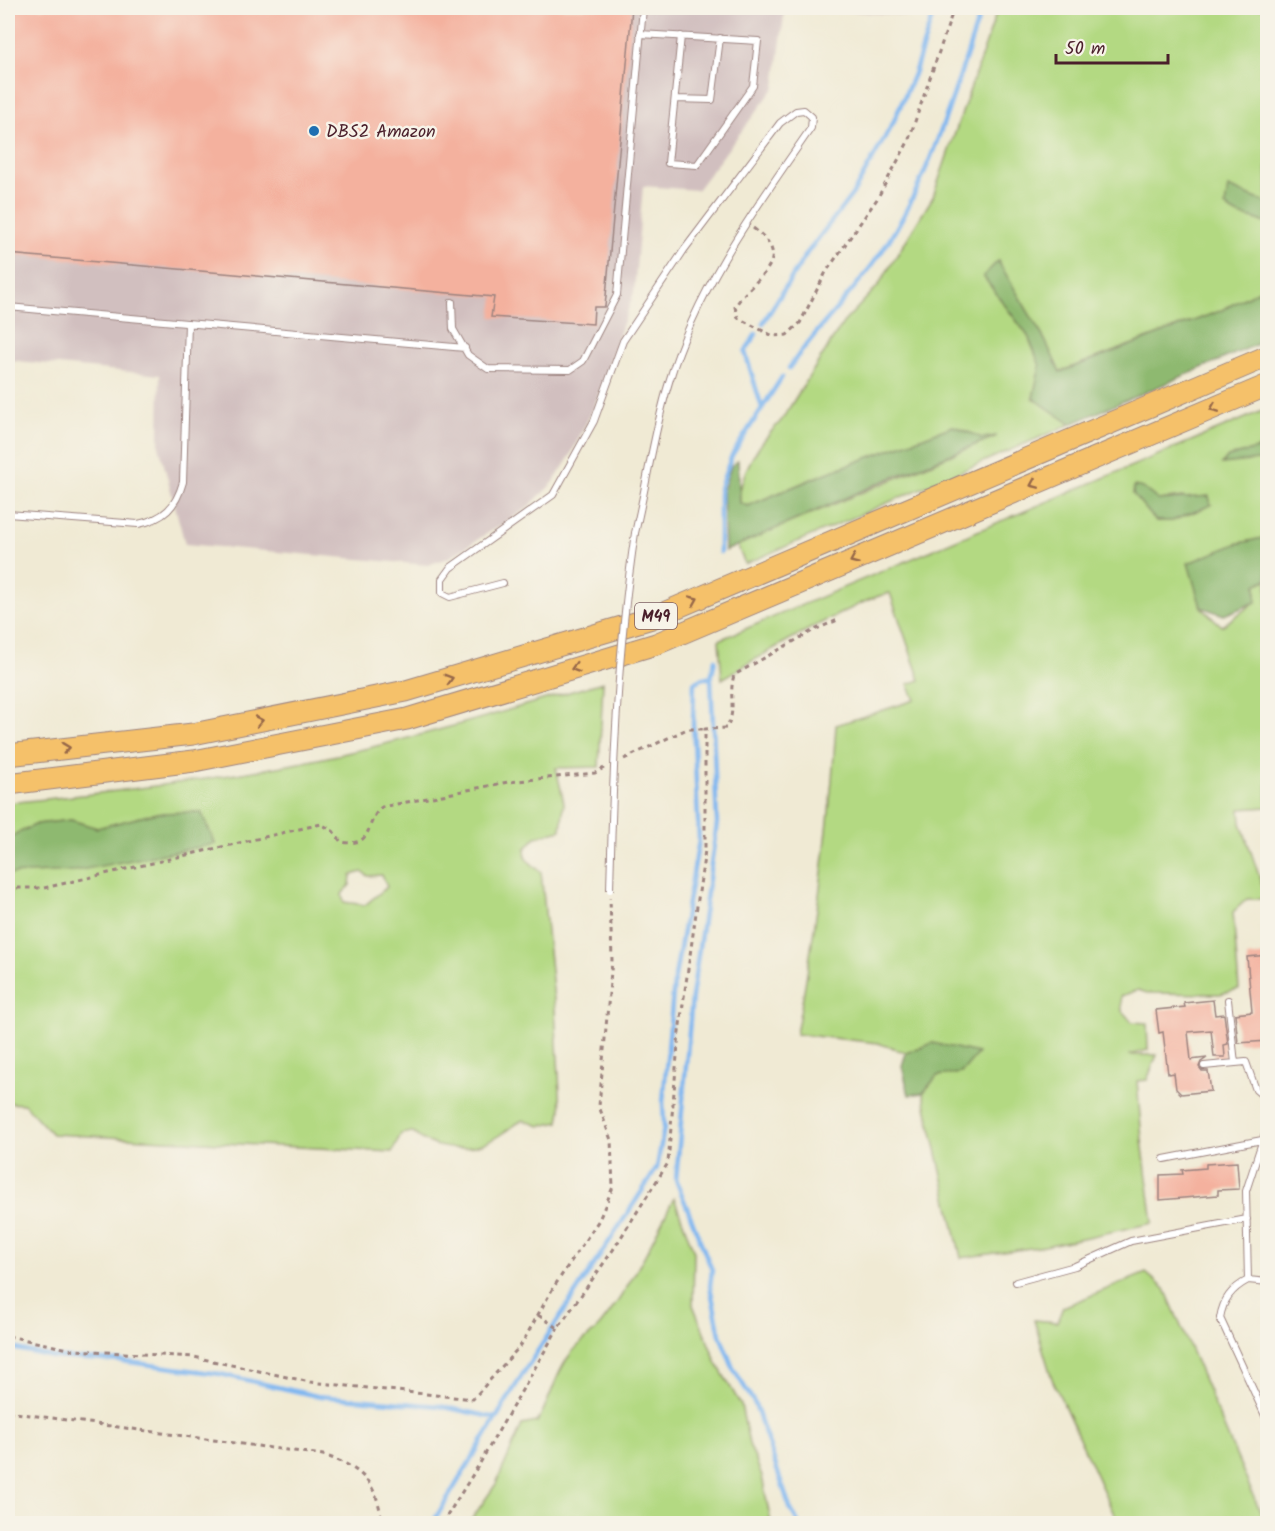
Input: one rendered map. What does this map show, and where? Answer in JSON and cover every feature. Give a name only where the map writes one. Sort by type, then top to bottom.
[{"type":"highway","name":"M49","points":[[8,755],[193,734],[406,691],[652,618],[1268,357]]},
{"type":"highway","name":"M49","points":[[8,784],[194,761],[407,718],[656,644],[1268,386]]},
{"type":"lane","points":[[452,302],[453,328],[468,354],[488,369],[570,370],[583,361],[617,295],[643,8]]},
{"type":"lane","points":[[640,33],[758,41],[753,86],[697,165],[668,163],[681,36]]},
{"type":"lane","points":[[675,99],[712,100],[720,38]]},
{"type":"lane","points":[[503,583],[450,597],[442,593],[442,579],[450,567],[553,495],[594,421],[623,341],[684,250],[780,123],[796,111],[804,110],[812,117],[811,128],[746,223],[699,306],[669,382],[635,533],[624,603],[615,714],[610,890]]},
{"type":"lane","points":[[8,307],[465,348]]},
{"type":"lane","points":[[8,514],[138,524],[155,521],[168,512],[178,500],[183,482],[188,323]]},
{"type":"lane","points":[[1228,1000],[1235,1063]]},
{"type":"lane","points":[[1204,1066],[1246,1062],[1256,1090],[1268,1100]]},
{"type":"lane","points":[[1248,1280],[1246,1191],[1265,1141],[1268,1124]]},
{"type":"lane","points":[[1164,1159],[1265,1141]]},
{"type":"lane","points":[[1016,1282],[1076,1266],[1131,1241],[1246,1219]]},
{"type":"lane","points":[[1268,1282],[1248,1280],[1236,1286],[1223,1303],[1220,1318],[1268,1422]]},
{"type":"path","points":[[746,223],[764,236],[772,252],[772,265],[759,280],[742,293],[735,307],[738,318],[773,336],[787,335],[800,323],[825,272],[877,199],[908,142],[954,8]]},
{"type":"path","points":[[623,760],[687,729],[727,728],[734,713],[730,690],[734,675],[840,619]]},
{"type":"path","points":[[442,1524],[558,1328],[613,1250],[668,1163],[679,1032],[705,850],[705,729]]},
{"type":"path","points":[[8,888],[44,888],[321,824],[333,831],[340,842],[352,843],[363,840],[370,831],[373,814],[382,807],[546,776],[595,773],[614,764]]},
{"type":"path","points":[[8,1336],[73,1350],[194,1357],[310,1382],[473,1399],[521,1345],[599,1220],[614,1187],[611,1140],[599,1106],[612,960],[610,890]]},
{"type":"path","points":[[538,1315],[558,1328]]},
{"type":"path","points":[[8,1412],[346,1462],[362,1472],[380,1506],[382,1524]]},
{"type":"shaded area","points":[[8,8],[785,8],[775,87],[697,190],[643,186],[634,292],[594,407],[570,456],[553,483],[526,509],[450,557],[428,565],[185,544],[159,446],[160,375],[8,360]]},
{"type":"shaded area","points":[[811,8],[911,8],[908,16]]},
{"type":"green space","points":[[998,8],[1267,8],[1267,203],[1229,188],[1225,206],[1236,214],[1267,224],[1267,286],[1220,311],[1059,372],[1045,340],[998,262],[984,277],[1028,336],[1041,366],[1033,398],[1071,424],[745,564],[737,545],[994,437],[982,438],[953,426],[824,474],[747,506],[740,503],[742,481],[758,448],[781,421],[843,323],[878,286],[933,197]]},
{"type":"green space","points":[[1228,187],[1267,203],[1267,224],[1236,214],[1225,206]]},
{"type":"green space","points":[[998,261],[1045,340],[1060,372],[1220,311],[1267,286],[1267,340],[1071,424],[1033,398],[1040,366],[1028,336],[983,276]]},
{"type":"green space","points":[[1267,409],[1267,446],[1228,457],[1223,463],[1267,459],[1267,537],[1236,544],[1201,607],[1222,626],[1255,602],[1256,584],[1267,579],[1267,807],[1240,809],[1241,823],[1267,899],[1247,899],[1233,912],[1239,989],[1220,994],[1147,993],[1138,990],[1121,996],[1122,1011],[1132,1022],[1147,1023],[1148,1050],[1129,1055],[1157,1055],[1147,1080],[1137,1081],[1153,1223],[1045,1246],[961,1258],[923,1093],[937,1076],[961,1073],[933,1043],[906,1053],[878,1043],[796,1034],[821,880],[836,725],[915,700],[908,684],[920,680],[890,593],[868,600],[816,626],[722,679],[719,640]],"holes":[[[1143,488],[1158,500],[1182,497],[1211,505],[1172,521],[1156,521],[1133,494]]]},
{"type":"green space","points":[[953,426],[982,438],[997,436],[884,481],[725,551],[723,490],[731,466],[738,461],[740,503],[748,506],[824,474]]},
{"type":"green space","points":[[1267,446],[1267,459],[1222,464],[1228,457]]},
{"type":"green space","points":[[1134,486],[1143,488],[1158,500],[1209,496],[1211,505],[1172,521],[1156,521],[1133,494]]},
{"type":"green space","points":[[1267,537],[1267,579],[1256,585],[1256,602],[1224,615],[1201,607],[1188,563],[1236,544]]},
{"type":"green space","points":[[603,682],[599,767],[556,768],[564,803],[561,830],[536,837],[525,849],[526,859],[541,872],[555,1010],[561,1110],[559,1122],[540,1126],[523,1120],[487,1142],[463,1148],[436,1145],[412,1132],[401,1134],[392,1152],[52,1134],[24,1104],[8,1103],[8,874],[215,843],[201,812],[157,813],[97,828],[71,820],[37,824],[8,838],[8,803],[159,786],[309,761],[420,735]],"holes":[[[362,872],[368,876],[382,875],[387,887],[365,905],[344,902],[342,894],[350,885],[351,875]]]},
{"type":"green space","points":[[201,812],[215,844],[75,871],[8,874],[8,838],[37,824],[71,820],[97,828],[157,813]]},
{"type":"green space","points":[[933,1043],[978,1053],[961,1073],[937,1076],[923,1093],[909,1095],[902,1066],[906,1053]]},
{"type":"green space","points":[[674,1198],[694,1252],[693,1305],[717,1364],[741,1405],[749,1444],[762,1476],[771,1523],[469,1523],[496,1484],[522,1425],[537,1422],[566,1360],[599,1327],[623,1293]]},
{"type":"green space","points":[[1146,1273],[1165,1289],[1265,1523],[1118,1523],[1052,1379],[1034,1320],[1057,1322],[1063,1307]]},
{"type":"building","name":"DBS2 Amazon","points":[[8,8],[632,8],[605,307],[594,307],[593,324],[491,317],[494,297],[8,254]]},
{"type":"building","points":[[1268,955],[1268,1041],[1238,1043],[1235,1014],[1252,1012],[1247,957]]},
{"type":"building","points":[[1213,1000],[1215,1015],[1224,1014],[1228,1044],[1224,1045],[1225,1057],[1214,1057],[1211,1030],[1188,1032],[1191,1060],[1207,1058],[1201,1062],[1199,1067],[1202,1071],[1208,1071],[1211,1091],[1181,1094],[1176,1089],[1174,1073],[1168,1074],[1163,1032],[1159,1033],[1156,1010],[1185,1007],[1184,1003]]},
{"type":"building","points":[[1237,1162],[1239,1189],[1218,1190],[1218,1195],[1160,1200],[1160,1175],[1183,1174],[1182,1170],[1206,1168],[1206,1164]]},
{"type":"waterway","points":[[763,323],[807,253],[854,192],[893,123],[914,74],[935,8]]},
{"type":"waterway","points":[[789,368],[873,264],[909,205],[937,140],[982,8]]},
{"type":"waterway","points":[[756,334],[745,352],[762,408]]},
{"type":"waterway","points":[[720,552],[720,488],[732,455],[782,377]]},
{"type":"waterway","points":[[715,660],[711,678],[717,823],[692,997],[676,1180],[712,1270],[710,1286],[720,1335],[733,1368],[755,1404],[790,1508],[799,1524]]},
{"type":"waterway","points":[[432,1524],[524,1372],[657,1168],[664,1127],[663,1102],[674,982],[699,840],[693,723],[694,683],[703,678],[711,678]]},
{"type":"waterway","points":[[8,1347],[53,1357],[121,1361],[220,1374],[317,1396],[439,1406],[496,1418]]},
{"type":"place","name":"DBS2 Amazon","points":[[314,131]]}]
